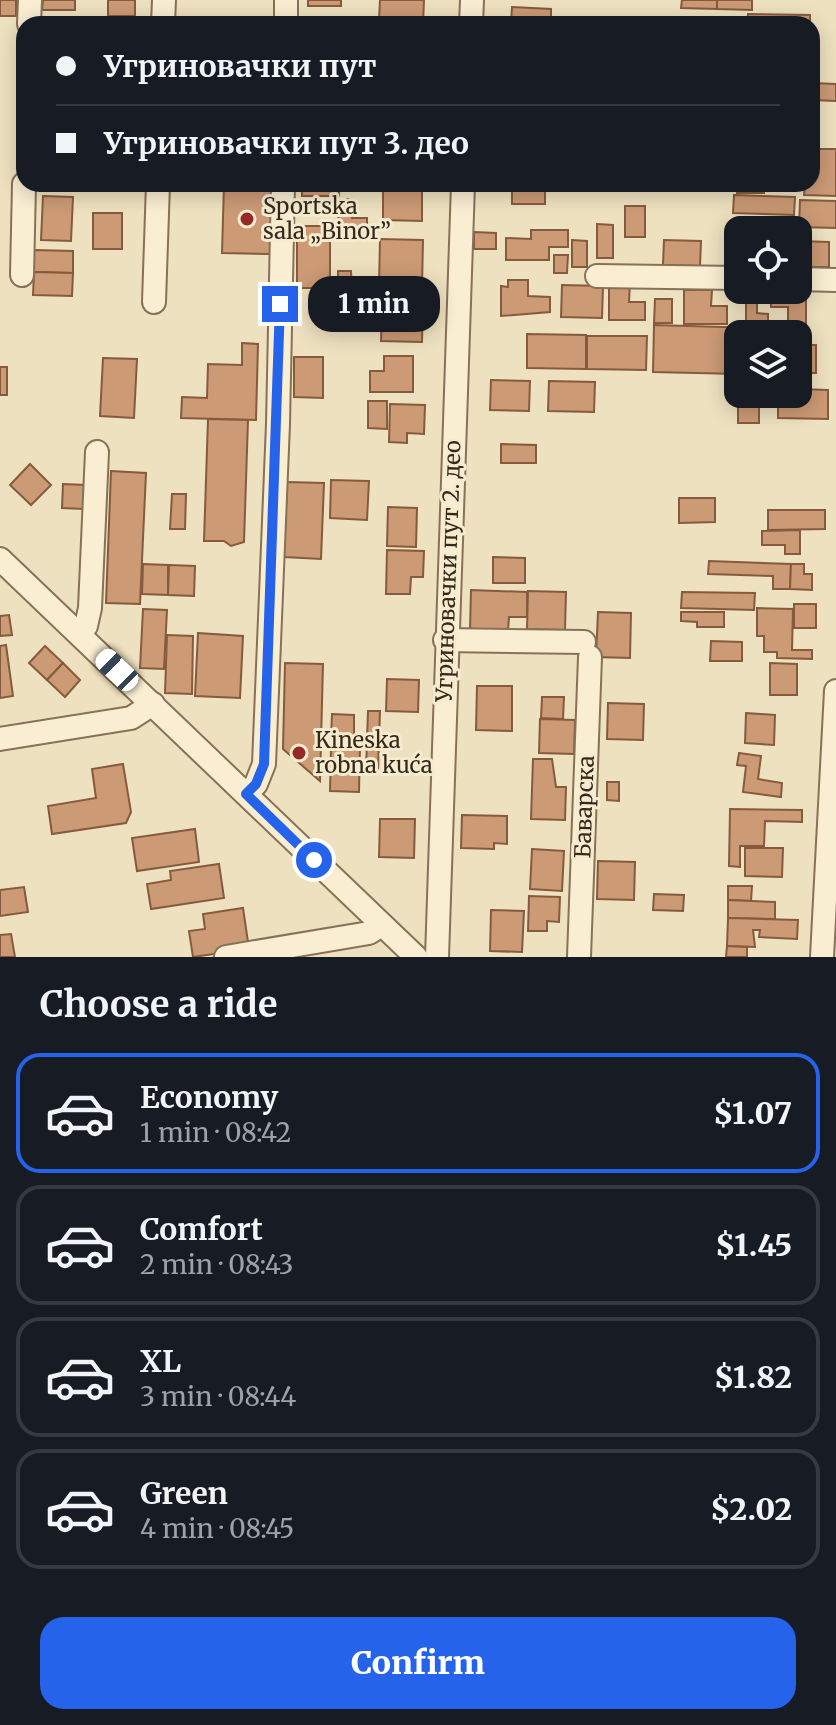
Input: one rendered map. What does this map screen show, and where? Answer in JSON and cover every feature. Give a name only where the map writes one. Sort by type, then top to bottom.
[{"type":"street","points":[[22,275],[24,192]]},
{"type":"street","points":[[154,302],[158,192]]},
{"type":"street","points":[[246,794],[256,784],[264,764],[278,424],[283,192]]},
{"type":"street","name":"Угриновачки пут 2. део","points":[[437,957],[445,640],[463,192]]},
{"type":"street","points":[[597,276],[724,278]]},
{"type":"street","points":[[812,279],[836,280]]},
{"type":"street","points":[[80,634],[86,626],[90,608],[97,452]]},
{"type":"street","points":[[0,559],[416,957]]},
{"type":"street","name":"Баварска","points":[[445,640],[587,650],[579,957]]},
{"type":"street","points":[[822,957],[836,691]]},
{"type":"street","points":[[0,739],[131,718],[153,704]]},
{"type":"street","points":[[226,957],[369,933],[382,925]]},
{"type":"building","points":[[0,0],[16,0],[16,16],[0,16]]},
{"type":"building","points":[[43,0],[75,0],[75,10],[42,10]]},
{"type":"building","points":[[108,0],[135,0],[135,16],[108,16]]},
{"type":"building","points":[[308,0],[341,0],[341,6],[308,6]]},
{"type":"building","points":[[380,0],[424,0],[423,16],[379,16]]},
{"type":"building","points":[[682,0],[717,0],[717,9],[681,8]]},
{"type":"building","points":[[717,0],[752,0],[752,10],[717,9]]},
{"type":"building","points":[[512,7],[551,9],[551,16],[511,16]]},
{"type":"building","points":[[748,14],[810,15],[810,16]]},
{"type":"building","points":[[820,83],[836,84],[836,101],[820,100]]},
{"type":"building","points":[[820,149],[836,149],[836,196],[804,195],[804,192],[820,192]]},
{"type":"building","name":"Sportska sala „Binor”","points":[[224,192],[272,192],[271,254],[222,253]]},
{"type":"building","points":[[302,192],[339,192],[339,196],[302,196]]},
{"type":"building","points":[[383,192],[422,192],[422,221],[383,220]]},
{"type":"building","points":[[512,192],[545,192],[545,204],[512,204]]},
{"type":"building","points":[[734,195],[795,197],[794,215],[733,213]]},
{"type":"building","points":[[43,196],[73,197],[71,241],[41,240]]},
{"type":"building","points":[[339,199],[352,199],[352,218],[367,218],[367,234],[338,234]]},
{"type":"building","points":[[800,200],[836,201],[836,228],[812,227],[812,216],[799,216]]},
{"type":"building","points":[[625,206],[645,206],[645,237],[625,237]]},
{"type":"building","points":[[93,213],[122,213],[122,249],[93,249]]},
{"type":"building","points":[[597,224],[613,225],[613,258],[597,258]]},
{"type":"building","points":[[297,226],[330,226],[330,288],[297,288]]},
{"type":"building","points":[[531,230],[568,230],[568,247],[549,247],[549,260],[506,260],[506,238],[531,239]]},
{"type":"building","points":[[474,232],[496,233],[496,249],[474,249]]},
{"type":"building","points":[[380,239],[423,240],[422,287],[379,286]]},
{"type":"building","points":[[572,240],[587,241],[587,267],[572,267]]},
{"type":"building","points":[[664,240],[701,241],[700,266],[663,265]]},
{"type":"building","points":[[812,241],[829,242],[829,267],[812,267]]},
{"type":"building","points":[[34,250],[73,251],[73,273],[34,272]]},
{"type":"building","points":[[554,255],[568,255],[567,273],[554,273]]},
{"type":"building","points":[[338,271],[351,271],[352,290],[338,290]]},
{"type":"building","points":[[34,272],[73,273],[72,296],[33,295]]},
{"type":"building","points":[[508,280],[528,280],[528,296],[550,297],[550,312],[501,316],[501,286],[508,287]]},
{"type":"building","points":[[609,283],[630,283],[629,302],[645,302],[645,320],[609,320]]},
{"type":"building","points":[[562,285],[603,286],[602,318],[561,317]]},
{"type":"building","points":[[684,290],[712,290],[711,306],[727,306],[724,324],[684,324]]},
{"type":"building","points":[[655,299],[672,299],[672,323],[654,323]]},
{"type":"building","points":[[382,303],[423,304],[422,342],[381,341]]},
{"type":"building","points":[[746,304],[757,304],[757,313],[768,314],[768,320],[746,320]]},
{"type":"building","points":[[771,304],[806,304],[806,320],[788,320],[788,307],[771,307]]},
{"type":"building","points":[[654,325],[724,327],[724,374],[653,372]]},
{"type":"building","points":[[527,334],[586,335],[586,369],[527,368]]},
{"type":"building","points":[[587,336],[647,336],[646,370],[587,369]]},
{"type":"building","points":[[242,343],[258,344],[256,420],[181,418],[182,397],[207,398],[208,364],[242,365]]},
{"type":"building","points":[[812,345],[816,345],[816,373],[812,373]]},
{"type":"building","points":[[384,356],[413,356],[413,392],[370,392],[370,371],[384,371]]},
{"type":"building","points":[[294,357],[323,357],[323,398],[294,397]]},
{"type":"building","points":[[103,358],[137,359],[134,418],[100,416]]},
{"type":"building","points":[[0,367],[7,367],[7,395],[0,395]]},
{"type":"building","points":[[491,380],[530,381],[529,411],[490,410]]},
{"type":"building","points":[[549,381],[595,382],[594,412],[548,411]]},
{"type":"building","points":[[812,389],[828,390],[828,419],[778,418],[778,408],[812,408]]},
{"type":"building","points":[[368,401],[387,401],[387,429],[368,428]]},
{"type":"building","points":[[390,404],[425,405],[424,434],[407,433],[407,443],[389,442]]},
{"type":"building","points":[[738,408],[759,408],[759,423],[738,423]]},
{"type":"building","points":[[208,419],[248,420],[244,542],[231,546],[224,541],[204,541]]},
{"type":"building","points":[[501,444],[536,445],[536,463],[501,463]]},
{"type":"building","points":[[30,464],[51,485],[31,505],[10,485]]},
{"type":"building","points":[[111,471],[146,473],[140,604],[106,603]]},
{"type":"building","points":[[331,480],[369,481],[367,520],[330,518]]},
{"type":"building","points":[[287,482],[324,483],[321,559],[284,557]]},
{"type":"building","points":[[63,484],[85,485],[84,509],[62,508]]},
{"type":"building","points":[[172,494],[186,494],[185,529],[170,529]]},
{"type":"building","points":[[679,498],[715,498],[715,522],[679,523]]},
{"type":"building","points":[[388,507],[417,508],[416,547],[387,546]]},
{"type":"building","points":[[768,510],[825,510],[825,529],[768,530]]},
{"type":"building","points":[[800,530],[800,554],[785,554],[785,545],[762,545],[762,531]]},
{"type":"building","points":[[387,550],[424,551],[423,577],[411,577],[410,594],[386,594]]},
{"type":"building","points":[[493,557],[525,558],[525,583],[493,583]]},
{"type":"building","points":[[709,561],[791,564],[790,589],[773,589],[773,576],[708,574]]},
{"type":"building","points":[[143,564],[168,565],[168,595],[142,594]]},
{"type":"building","points":[[791,564],[804,564],[804,574],[812,574],[812,590],[790,589]]},
{"type":"building","points":[[169,565],[195,566],[194,596],[168,595]]},
{"type":"building","points":[[471,590],[527,592],[527,617],[509,617],[508,631],[470,630]]},
{"type":"building","points":[[528,591],[566,592],[565,630],[527,629]]},
{"type":"building","points":[[682,592],[755,593],[754,610],[681,608]]},
{"type":"building","points":[[794,604],[816,604],[816,628],[794,628]]},
{"type":"building","points":[[757,608],[793,609],[792,650],[812,650],[812,659],[777,658],[777,652],[764,652],[764,636],[757,636]]},
{"type":"building","points":[[143,609],[167,610],[164,669],[140,668]]},
{"type":"building","points":[[598,612],[631,613],[630,658],[596,657]]},
{"type":"building","points":[[681,612],[724,612],[724,627],[697,627],[697,622],[681,621]]},
{"type":"building","points":[[9,615],[12,635],[0,636],[0,616]]},
{"type":"building","points":[[198,633],[243,636],[240,698],[195,696]]},
{"type":"building","points":[[167,635],[193,636],[192,694],[165,693]]},
{"type":"building","points":[[711,641],[742,642],[742,661],[710,661]]},
{"type":"building","points":[[6,645],[13,696],[0,698],[0,646]]},
{"type":"building","points":[[45,646],[63,663],[47,680],[29,663]]},
{"type":"building","points":[[63,663],[80,680],[65,697],[47,680]]},
{"type":"building","points":[[285,663],[323,664],[320,781],[283,749]]},
{"type":"building","points":[[770,663],[797,664],[797,695],[770,695]]},
{"type":"building","points":[[387,679],[419,680],[418,712],[386,711]]},
{"type":"building","points":[[477,686],[512,686],[512,731],[476,730]]},
{"type":"building","points":[[542,697],[564,697],[563,719],[541,718]]},
{"type":"building","points":[[608,703],[644,704],[643,740],[607,739]]},
{"type":"building","points":[[368,711],[380,711],[378,770],[366,770]]},
{"type":"building","points":[[746,713],[775,715],[774,745],[745,743]]},
{"type":"building","points":[[332,714],[354,715],[354,739],[331,738]]},
{"type":"building","points":[[540,719],[575,720],[574,754],[539,753]]},
{"type":"building","points":[[331,746],[360,747],[359,792],[330,791]]},
{"type":"building","points":[[739,753],[761,756],[758,779],[782,783],[781,797],[743,792],[746,766],[737,765]]},
{"type":"building","points":[[533,759],[552,759],[556,787],[566,787],[565,820],[531,819]]},
{"type":"building","points":[[123,764],[131,812],[126,823],[52,834],[48,806],[96,798],[92,769]]},
{"type":"building","points":[[607,782],[619,782],[619,801],[607,800]]},
{"type":"building","points":[[730,809],[802,810],[802,822],[765,821],[764,846],[740,846],[740,867],[729,866]]},
{"type":"building","points":[[462,815],[507,816],[507,844],[494,843],[494,849],[461,848]]},
{"type":"building","points":[[380,819],[415,819],[414,858],[379,857]]},
{"type":"building","points":[[195,829],[199,862],[137,871],[132,838]]},
{"type":"building","points":[[745,848],[783,848],[782,877],[745,876]]},
{"type":"building","points":[[532,849],[564,851],[562,891],[530,889]]},
{"type":"building","points":[[598,861],[635,862],[634,900],[597,899]]},
{"type":"building","points":[[219,864],[224,898],[151,909],[147,884],[171,880],[170,871]]},
{"type":"building","points":[[728,886],[752,886],[751,901],[728,900]]},
{"type":"building","points":[[24,887],[28,912],[0,916],[0,890]]},
{"type":"building","points":[[654,894],[684,895],[683,911],[653,910]]},
{"type":"building","points":[[529,896],[560,897],[559,922],[547,921],[547,931],[528,931]]},
{"type":"building","points":[[728,900],[775,902],[775,919],[728,918]]},
{"type":"building","points":[[243,908],[249,949],[193,957],[189,931],[205,929],[203,914]]},
{"type":"building","points":[[491,910],[524,911],[522,952],[490,951]]},
{"type":"building","points":[[728,918],[798,920],[797,939],[759,937],[760,930],[753,930],[755,947],[727,946]]},
{"type":"building","points":[[11,934],[15,957],[0,957],[0,935]]},
{"type":"building","points":[[727,946],[747,947],[747,957],[726,957]]},
{"type":"place","name":"Sportska sala „Binor”","points":[[247,219]]},
{"type":"place","name":"Kineska robna kuća","points":[[299,753]]},
{"type":"route","points":[[280,304],[264,764],[256,784],[246,794],[314,860]]}]
